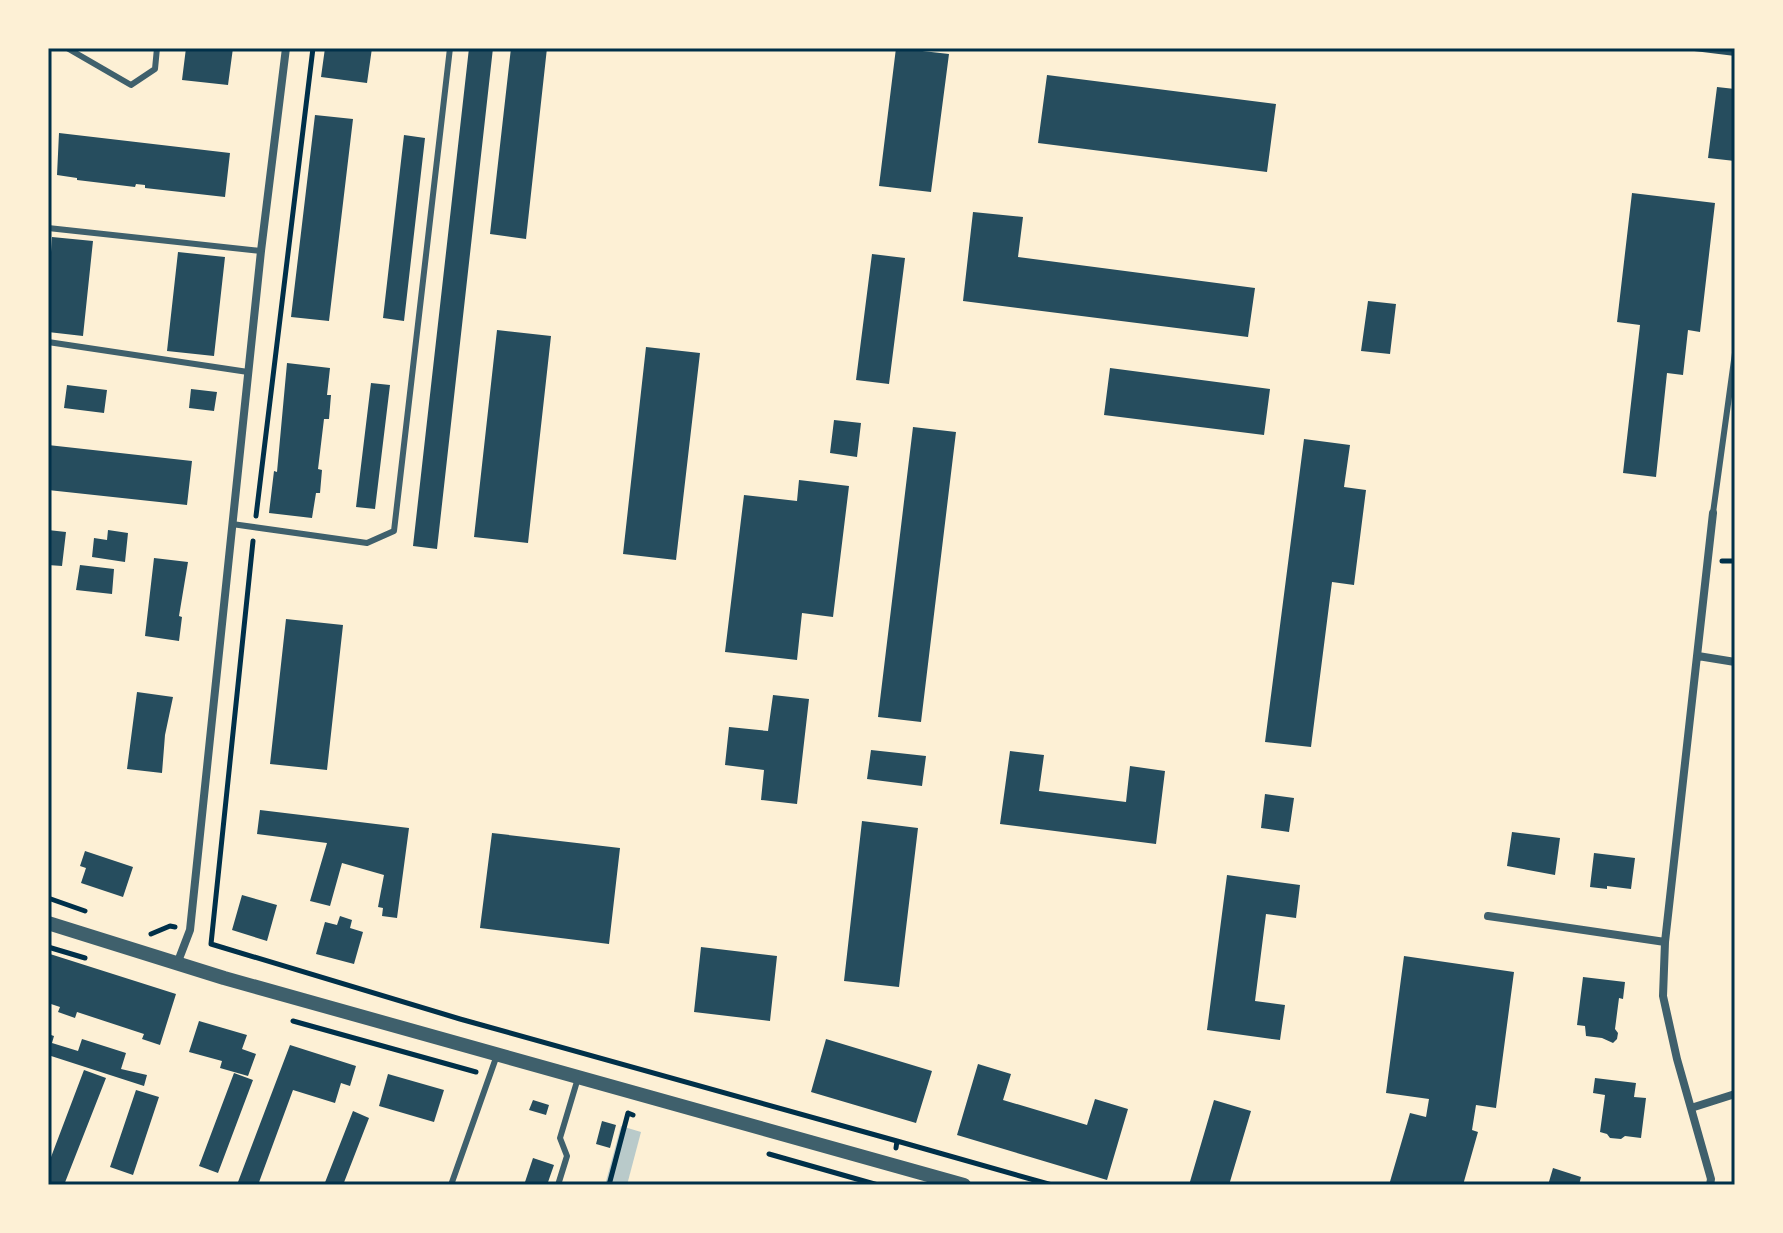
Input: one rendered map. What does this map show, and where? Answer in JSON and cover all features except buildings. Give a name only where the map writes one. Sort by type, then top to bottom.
[{"type":"street","points":[[177,964],[190,930],[261,251],[286,48]]},
{"type":"street","points":[[1710,1185],[1711,1179],[1663,996],[1665,942],[1713,513]]},
{"type":"street","points":[[1698,656],[1735,662]]},
{"type":"street","points":[[1488,916],[1665,942]]},
{"type":"street","points":[[48,923],[177,964],[964,1185]]},
{"type":"street","points":[[1691,1108],[1735,1094]]},
{"type":"lane","points":[[67,48],[131,85],[155,69],[157,48]]},
{"type":"lane","points":[[232,524],[367,543],[394,531],[450,48]]},
{"type":"lane","points":[[48,228],[261,251]]},
{"type":"lane","points":[[48,342],[248,372]]},
{"type":"lane","points":[[1713,513],[1735,353]]},
{"type":"lane","points":[[451,1185],[497,1055]]},
{"type":"lane","points":[[558,1185],[567,1156],[560,1138],[578,1077]]},
{"type":"path","points":[[256,517],[313,48]]},
{"type":"path","points":[[254,532],[211,944],[1052,1185]]},
{"type":"path","points":[[48,898],[92,914]]},
{"type":"path","points":[[137,930],[152,935],[170,926],[212,934]]},
{"type":"path","points":[[609,1185],[628,1113],[640,1117]]},
{"type":"path","points":[[891,1165],[897,1141]]},
{"type":"path","points":[[755,1150],[878,1185]]},
{"type":"shaded area","points":[[621,1126],[641,1132],[627,1185],[605,1185]]}]
